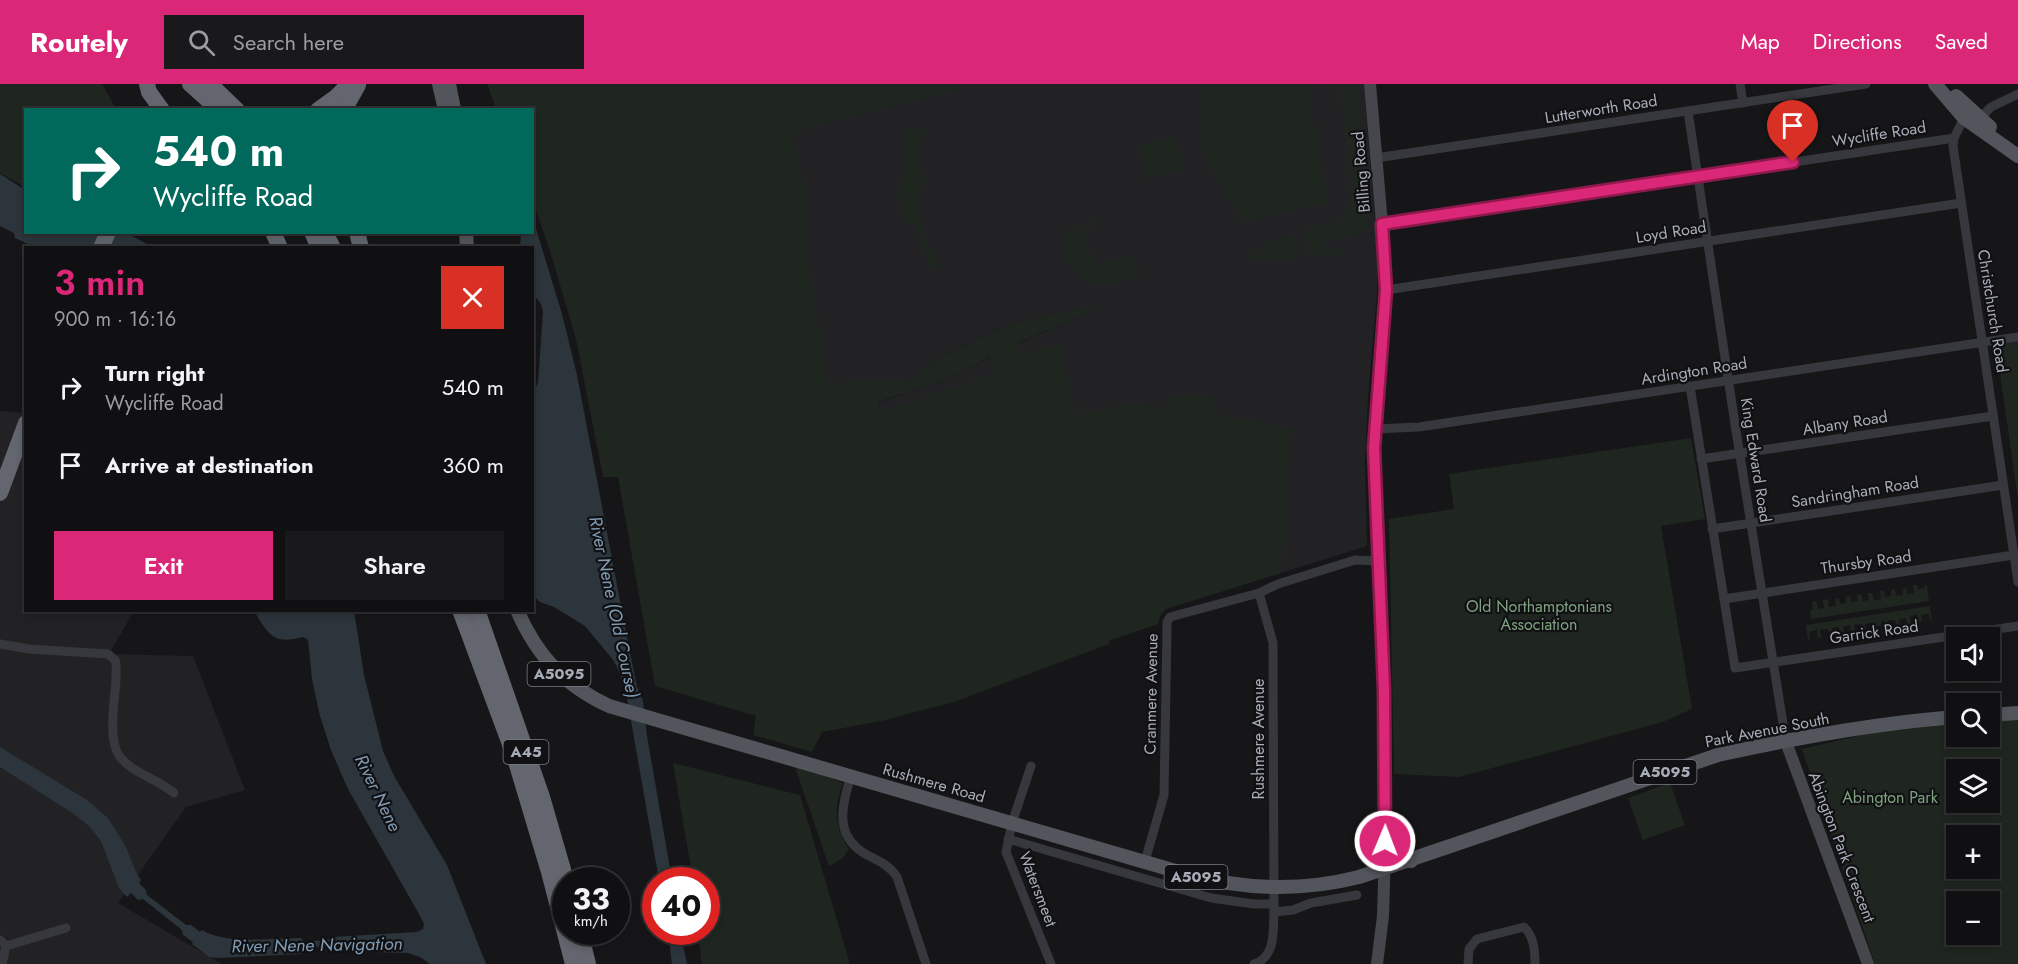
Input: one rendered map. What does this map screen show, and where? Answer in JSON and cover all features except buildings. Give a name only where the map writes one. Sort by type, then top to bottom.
[{"type":"highway","points":[[190,84],[217,108]]},
{"type":"highway","points":[[210,84],[235,108]]},
{"type":"highway","points":[[321,108],[352,85]]},
{"type":"highway","points":[[345,108],[352,85]]},
{"type":"highway","points":[[147,87],[149,108]]},
{"type":"highway","points":[[147,87],[161,108]]},
{"type":"highway","points":[[0,493],[24,428]]},
{"type":"highway","name":"A45","points":[[461,612],[523,784],[573,964]]},
{"type":"highway","name":"A45","points":[[478,615],[542,797],[562,867]]},
{"type":"highway","points":[[583,945],[588,964]]},
{"type":"main road","points":[[439,84],[445,108]]},
{"type":"main road","points":[[449,84],[454,108]]},
{"type":"main road","points":[[1935,84],[1964,118],[1988,136],[2000,141],[2018,156]]},
{"type":"main road","points":[[1946,84],[1962,103],[1993,130],[2000,141]]},
{"type":"main road","points":[[1962,103],[1964,118]]},
{"type":"main road","name":"Rushmere Road","points":[[517,612],[537,650],[562,677],[593,698],[626,712],[1212,881],[1273,888],[1329,884],[1385,869]]},
{"type":"main road","points":[[2000,714],[2018,713]]},
{"type":"main road","name":"Park Avenue South","points":[[1385,869],[1701,760],[1786,742],[1894,724],[1946,718]]},
{"type":"main road","points":[[1385,841],[1397,854],[1411,861]]},
{"type":"street","name":"Billing Road","points":[[1370,84],[1386,290],[1374,429],[1384,690],[1385,841],[1383,916],[1377,964]]},
{"type":"street","points":[[1740,84],[1743,103]]},
{"type":"street","name":"Lutterworth Road","points":[[1376,158],[1866,84]]},
{"type":"street","points":[[1980,118],[1991,107],[2018,94]]},
{"type":"street","name":"King Edward Road","points":[[1688,111],[1728,381],[1786,742]]},
{"type":"street","points":[[1954,138],[1964,118]]},
{"type":"street","name":"Wycliffe Road","points":[[1382,224],[1954,138]]},
{"type":"street","name":"Christchurch Road","points":[[1954,138],[1953,146],[1961,203],[2018,582]]},
{"type":"street","name":"Loyd Road","points":[[1386,290],[1961,203]]},
{"type":"street","name":"Ardington Road","points":[[1374,429],[1419,427],[2018,337]]},
{"type":"street","points":[[1690,386],[1724,598]]},
{"type":"street","name":"Albany Road","points":[[1701,459],[1993,416]]},
{"type":"street","name":"Sandringham Road","points":[[1712,529],[2003,485]]},
{"type":"street","name":"Thursby Road","points":[[1724,598],[2014,555]]},
{"type":"street","name":"Cranmere Avenue","points":[[1145,861],[1164,795],[1167,622],[1170,617],[1259,593],[1278,584],[1355,560],[1378,561]]},
{"type":"street","name":"Rushmere Avenue","points":[[1254,964],[1266,958],[1270,951],[1274,908],[1273,643],[1259,593]]},
{"type":"street","name":"Garrick Road","points":[[1724,598],[1735,668],[2018,626]]},
{"type":"street","points":[[1,643],[29,649],[108,654],[115,661],[113,730],[114,743],[119,756],[129,766],[165,785],[174,793]]},
{"type":"street","name":"Abington Park Crescent","points":[[1786,742],[1869,964]]},
{"type":"street","name":"Watersmeet","points":[[1030,766],[1006,848],[1052,964]]},
{"type":"street","points":[[851,776],[842,811],[847,836],[856,848],[891,868],[897,876],[926,964]]},
{"type":"street","points":[[1008,839],[1211,898],[1293,910],[1306,904],[1357,895]]},
{"type":"street","points":[[1468,964],[1469,949],[1477,939],[1524,927],[1528,930],[1535,948],[1535,964]]},
{"type":"street","points":[[2,964],[3,943],[66,928]]},
{"type":"shaded area","points":[[509,84],[1364,84],[1378,260],[1365,462],[1367,546],[1166,609],[1161,614],[1158,624],[1109,641],[862,408],[953,377],[1008,348],[1109,303],[1006,326],[940,358],[906,382],[842,382],[816,397],[569,126]]},
{"type":"shaded area","points":[[0,411],[24,413],[24,612],[133,612],[109,654],[193,656],[245,790],[186,807],[118,903],[222,964],[0,964]]},
{"type":"green space","points":[[0,84],[102,84],[115,108],[24,108],[24,186],[0,173]]},
{"type":"green space","points":[[487,84],[959,84],[960,88],[844,117],[793,133],[806,195],[807,254],[829,389],[842,382],[906,382],[940,358],[1006,326],[1112,302],[1018,343],[1021,354],[1059,344],[1077,415],[1122,405],[1168,407],[1170,395],[1206,395],[1215,401],[1217,414],[1291,428],[1281,573],[1166,609],[1161,614],[1158,624],[1109,640],[1109,644],[954,702],[881,721],[822,732],[812,752],[753,735],[756,716],[655,686],[618,477],[603,477],[576,339],[534,204],[534,108],[496,108]],"holes":[[[990,357],[995,374],[881,412],[878,402],[953,377]]]},
{"type":"green space","points":[[1203,84],[1307,84],[1328,203],[1241,221],[1199,147]]},
{"type":"green space","points":[[1340,84],[1357,84],[1369,230],[1321,244],[1322,249],[1346,249],[1346,254],[1310,257],[1306,228],[1339,221],[1351,202]]},
{"type":"green space","points":[[923,126],[925,132],[919,152],[926,187],[918,190],[919,203],[922,227],[929,247],[941,267],[934,269],[928,263],[915,225],[904,222],[898,195],[900,180],[907,166],[905,131]]},
{"type":"green space","points":[[1176,136],[1185,170],[1147,179],[1138,146]]},
{"type":"green space","points":[[1097,219],[1098,225],[1084,230],[1094,264],[1131,255],[1141,276],[1106,285],[1085,282],[1064,257],[1067,244],[1063,232]]},
{"type":"green space","points":[[1295,236],[1298,251],[1296,258],[1250,261],[1249,252],[1260,249],[1264,242]]},
{"type":"green space","points":[[2018,342],[2018,499],[1996,345]]},
{"type":"green space","name":"Old Northamptonians Association","points":[[1691,438],[1705,519],[1661,526],[1692,709],[1663,722],[1459,777],[1394,774],[1389,519],[1454,509],[1449,474]]},
{"type":"green space","points":[[1913,585],[1917,585],[1918,589],[1925,588],[1927,585],[1929,601],[1811,619],[1812,602],[1816,601],[1818,609],[1824,608],[1823,600],[1828,599],[1829,607],[1836,606],[1835,599],[1839,598],[1840,604],[1846,603],[1846,597],[1850,596],[1851,602],[1858,601],[1857,595],[1861,594],[1863,601],[1869,600],[1868,593],[1872,593],[1874,600],[1881,599],[1880,591],[1884,591],[1885,597],[1891,596],[1891,590],[1895,589],[1896,596],[1903,595],[1902,589],[1906,588],[1907,594],[1914,593]]},
{"type":"green space","points":[[1930,606],[1932,621],[1930,621],[1929,614],[1921,615],[1922,622],[1919,622],[1917,614],[1910,617],[1911,624],[1908,625],[1906,618],[1899,619],[1900,626],[1896,626],[1895,620],[1888,620],[1889,627],[1885,628],[1884,621],[1881,621],[1881,625],[1874,630],[1873,623],[1865,624],[1866,631],[1863,631],[1862,624],[1854,625],[1855,633],[1852,633],[1850,625],[1843,627],[1844,634],[1840,635],[1839,627],[1832,628],[1833,636],[1830,636],[1828,629],[1820,630],[1821,638],[1818,638],[1817,630],[1809,632],[1810,640],[1808,640],[1806,625]]},
{"type":"green space","name":"Abington Park","points":[[2018,717],[2018,964],[1875,964],[1802,749],[1892,728],[1946,724],[1946,747],[2000,747],[2000,719]]},
{"type":"green space","points":[[673,763],[800,795],[850,964],[702,964],[699,945],[720,945],[720,867],[691,867]]},
{"type":"green space","points":[[794,764],[843,783],[837,817],[840,832],[849,849],[842,859],[829,866]]},
{"type":"green space","points":[[1670,783],[1685,825],[1643,840],[1628,798]]},
{"type":"water","points":[[0,174],[24,189],[24,234],[128,234],[151,246],[32,246],[15,238],[14,233],[0,226]]},
{"type":"water","name":"River Nene (Old Course)","points":[[534,222],[562,314],[577,375],[628,643],[637,687],[643,701],[670,867],[657,867],[625,685],[614,661],[585,626],[554,607],[540,602],[534,596],[534,391],[538,383],[543,311],[540,302],[534,296],[534,246],[520,246],[521,234],[534,234]]},
{"type":"water","points":[[255,612],[354,612],[364,675],[383,751],[394,776],[447,865],[486,964],[430,964],[408,953],[336,951],[323,946],[313,947],[301,954],[209,957],[183,935],[182,930],[143,899],[138,900],[131,893],[127,897],[119,888],[101,841],[90,827],[74,814],[0,767],[0,747],[87,800],[108,818],[125,845],[141,880],[139,883],[146,890],[147,895],[186,925],[191,925],[200,932],[202,930],[224,938],[301,938],[305,942],[333,939],[333,937],[417,932],[423,929],[424,924],[419,914],[348,789],[331,750],[320,716],[312,679],[308,640],[303,637],[278,639],[264,626]]},
{"type":"water","points":[[670,945],[683,945],[687,964],[672,964]]},
{"type":"route","points":[[1385,841],[1384,690],[1374,448],[1375,414],[1385,319],[1386,290],[1382,224],[1793,162]]},
{"type":"water label","name":"River Nene","points":[[378,793]]},
{"type":"water label","name":"River Nene Navigation","points":[[317,945]]}]
